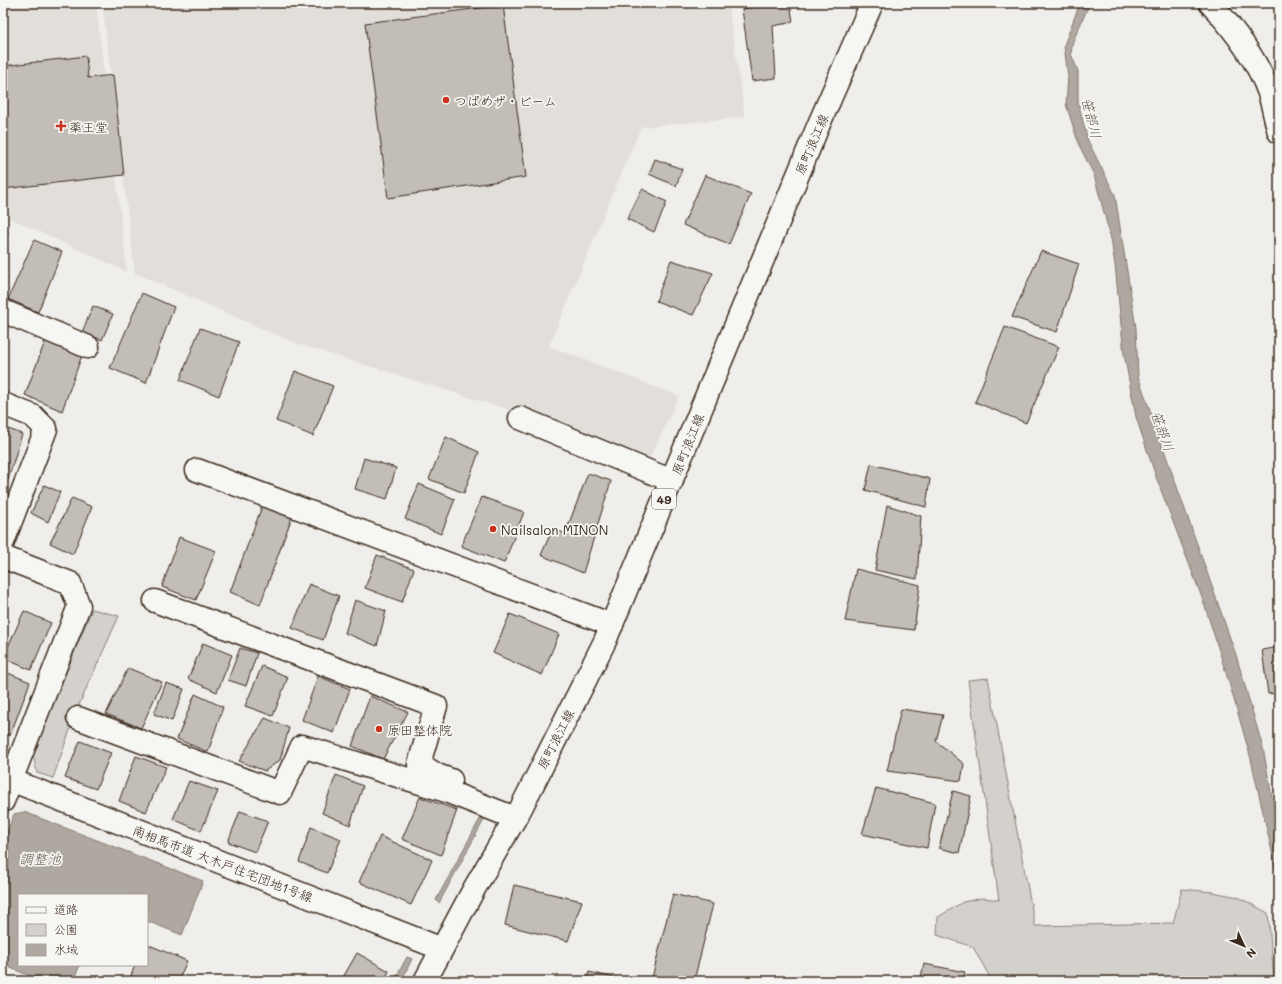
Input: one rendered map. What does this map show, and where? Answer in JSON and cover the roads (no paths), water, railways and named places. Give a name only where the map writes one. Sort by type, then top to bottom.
[{"type":"street","name":"原町浪江線","points":[[425,981],[518,813],[612,625],[819,124],[872,3]]},
{"type":"street","points":[[1210,3],[1235,32],[1259,71],[1269,93],[1279,132]]},
{"type":"street","points":[[3,311],[88,348]]},
{"type":"street","points":[[3,404],[34,416],[46,429],[3,542]]},
{"type":"street","points":[[520,418],[672,481]]},
{"type":"street","points":[[197,470],[612,625]]},
{"type":"street","points":[[3,557],[70,583],[78,606],[7,779],[3,801]]},
{"type":"street","points":[[155,601],[436,706],[419,764],[437,775],[518,813]]},
{"type":"street","points":[[78,718],[280,793],[302,746],[518,813]]},
{"type":"street","name":"南相馬市道 大木戸住宅団地1号線","points":[[7,779],[442,949]]},
{"type":"water","points":[[1080,3],[1090,3],[1073,41],[1071,54],[1078,71],[1078,102],[1088,141],[1115,195],[1136,328],[1138,376],[1236,655],[1263,748],[1279,835],[1279,883],[1251,759],[1231,689],[1204,603],[1156,477],[1136,417],[1124,354],[1111,239],[1094,175],[1079,145],[1066,104],[1068,77],[1064,45]]},
{"type":"water","name":"調整池","points":[[24,812],[203,881],[182,935],[148,921],[148,894],[18,894],[18,966],[80,966],[73,981],[43,981],[3,965],[3,843],[14,814]]},
{"type":"water","points":[[481,817],[485,818],[439,903],[436,900]]},
{"type":"water","points":[[407,957],[412,959],[401,981],[394,981]]},
{"type":"place","name":"つばめザ・ビーム","points":[[446,100]]},
{"type":"place","name":"薬王堂","points":[[61,126]]},
{"type":"place","name":"Nailsalon MINON","points":[[493,529]]},
{"type":"place","name":"原田整体院","points":[[379,729]]},
{"type":"water label","name":"笹部川","points":[[1092,118]]},
{"type":"water label","name":"笹部川","points":[[1163,431]]}]
